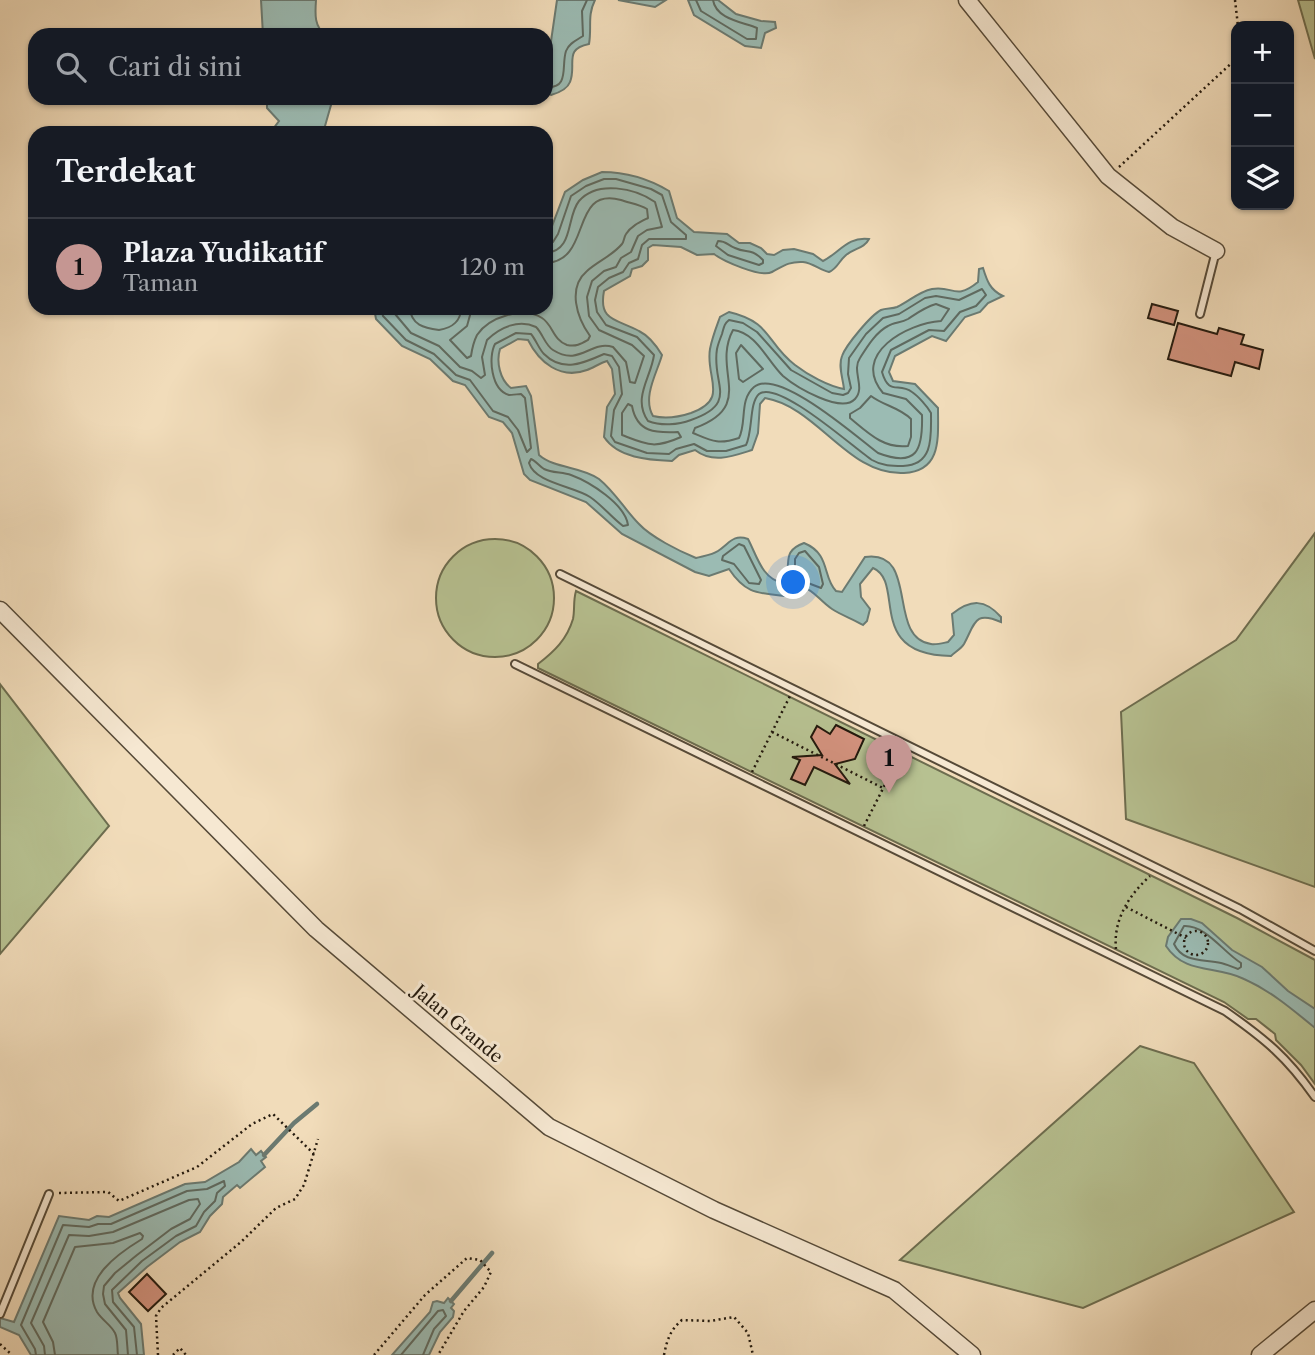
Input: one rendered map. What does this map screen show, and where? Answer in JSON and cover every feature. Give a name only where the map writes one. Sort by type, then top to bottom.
[{"type":"street","points":[[967,0],[1108,176],[1172,227],[1216,251]]},
{"type":"street","name":"Jalan Grande","points":[[0,610],[316,929],[549,1127],[714,1210],[894,1290],[972,1355]]},
{"type":"street","points":[[1260,1355],[1315,1311]]},
{"type":"lane","points":[[1200,314],[1216,251]]},
{"type":"lane","points":[[560,574],[1240,909],[1315,951]]},
{"type":"lane","points":[[515,664],[1225,1011],[1266,1039],[1296,1070],[1315,1097]]},
{"type":"lane","points":[[0,1314],[49,1194]]},
{"type":"path","points":[[1235,0],[1237,21]]},
{"type":"path","points":[[1108,176],[1231,64]]},
{"type":"path","points":[[749,778],[793,690]]},
{"type":"path","points":[[772,732],[883,788]]},
{"type":"path","points":[[861,833],[905,745]]},
{"type":"path","points":[[1117,958],[1114,934],[1125,906],[1137,889],[1158,869]]},
{"type":"path","points":[[1125,906],[1186,938]]},
{"type":"path","points":[[1199,931],[1209,942],[1207,949],[1202,955],[1194,956],[1184,945],[1186,938],[1191,932],[1199,931]]},
{"type":"path","points":[[49,1194],[108,1192],[119,1200],[197,1167],[252,1124],[273,1114],[314,1154]]},
{"type":"path","points":[[158,1355],[156,1316],[161,1308],[242,1242],[276,1208],[295,1199],[304,1185],[318,1139]]},
{"type":"path","points":[[374,1355],[425,1295],[467,1258],[480,1260],[491,1272],[484,1287],[464,1311],[438,1355]]},
{"type":"path","points":[[664,1355],[667,1339],[682,1320],[710,1321],[734,1317],[748,1333],[753,1355]]},
{"type":"path","points":[[0,1344],[12,1355]]},
{"type":"path","points":[[173,1355],[180,1348],[186,1355]]},
{"type":"green space","points":[[1298,0],[1315,0],[1315,59]]},
{"type":"green space","points":[[1315,533],[1315,887],[1126,819],[1121,712],[1236,640]]},
{"type":"green space","points":[[495,539],[518,543],[537,556],[550,575],[554,598],[550,621],[537,640],[518,653],[495,657],[472,653],[453,640],[440,621],[436,598],[440,575],[453,556],[472,543]]},
{"type":"green space","points":[[576,591],[1237,918],[1315,960],[1315,1084],[1301,1065],[1276,1040],[1275,1034],[1256,1019],[1248,1019],[1224,1002],[538,668],[538,664],[555,649],[567,633],[573,619]]},
{"type":"green space","points":[[0,684],[109,826],[0,954]]},
{"type":"green space","points":[[1140,1046],[1194,1063],[1294,1212],[1083,1308],[900,1260]]},
{"type":"water","points":[[261,0],[316,0],[320,28],[263,28]]},
{"type":"water","points":[[557,0],[595,0],[590,16],[589,44],[581,46],[573,54],[569,85],[553,94],[553,28]]},
{"type":"water","points":[[618,0],[666,0],[655,7]]},
{"type":"water","points":[[688,0],[718,0],[736,14],[775,22],[776,28],[765,33],[761,48],[745,46],[694,15]]},
{"type":"water","points":[[267,105],[331,105],[325,126],[275,126],[279,121]]},
{"type":"water","points":[[602,172],[611,172],[645,180],[669,191],[677,218],[694,232],[727,234],[739,243],[750,243],[761,248],[767,254],[774,255],[783,250],[794,249],[813,254],[823,261],[855,240],[869,239],[864,245],[848,253],[829,272],[798,262],[772,272],[760,273],[714,254],[697,255],[681,247],[653,245],[648,248],[648,260],[642,266],[632,269],[630,276],[604,291],[603,301],[604,309],[611,318],[646,335],[662,355],[650,393],[653,416],[686,414],[710,401],[713,394],[709,360],[711,345],[720,317],[729,312],[743,316],[761,327],[800,369],[825,383],[844,389],[842,356],[871,318],[881,310],[897,307],[932,289],[964,291],[978,282],[979,269],[983,268],[990,285],[1003,296],[988,303],[980,312],[965,317],[946,341],[932,336],[895,356],[889,372],[893,381],[915,384],[938,408],[935,451],[925,466],[916,471],[884,471],[866,464],[801,414],[784,404],[765,398],[760,404],[758,433],[752,450],[716,458],[695,450],[679,455],[672,461],[644,459],[625,454],[604,437],[607,407],[615,394],[612,369],[607,361],[577,372],[559,371],[544,362],[528,340],[518,339],[500,349],[499,365],[507,385],[511,388],[526,386],[531,396],[539,455],[545,460],[599,479],[644,529],[666,543],[696,558],[716,552],[735,538],[748,539],[765,572],[783,583],[789,555],[804,543],[818,553],[832,585],[836,591],[842,592],[865,557],[882,558],[892,566],[898,579],[909,627],[917,638],[931,644],[948,642],[954,635],[952,614],[965,606],[983,604],[1001,617],[1001,622],[980,618],[973,625],[963,646],[951,656],[924,653],[907,644],[897,631],[887,588],[882,576],[873,568],[860,584],[861,597],[870,609],[863,625],[832,609],[804,587],[798,587],[784,596],[766,594],[740,583],[729,569],[709,576],[695,572],[622,534],[586,502],[530,480],[524,474],[512,433],[503,422],[489,417],[465,385],[453,381],[430,359],[402,346],[376,319],[375,315],[553,315],[553,224],[565,192]]},
{"type":"water","points":[[1181,919],[1202,923],[1232,950],[1262,967],[1288,991],[1315,1009],[1315,1028],[1254,984],[1233,975],[1192,965],[1174,955],[1166,946],[1168,937]]},
{"type":"water","points":[[251,1149],[256,1155],[261,1151],[266,1157],[261,1161],[265,1167],[240,1188],[237,1185],[223,1197],[222,1204],[200,1232],[180,1242],[118,1293],[141,1324],[144,1355],[31,1355],[19,1335],[0,1327],[0,1318],[14,1322],[59,1216],[89,1220],[97,1216],[109,1217],[185,1184],[205,1182],[239,1162]]},
{"type":"water","points":[[448,1298],[454,1304],[451,1308],[454,1311],[453,1317],[440,1332],[429,1355],[392,1355],[430,1312],[433,1302],[444,1303]]},
{"type":"building","points":[[1152,304],[1178,311],[1174,325],[1148,318]]},
{"type":"building","points":[[1178,323],[1217,334],[1219,328],[1244,335],[1241,344],[1263,350],[1259,369],[1235,362],[1231,376],[1168,359]]},
{"type":"building","points":[[836,725],[864,739],[855,759],[835,764],[850,784],[814,767],[805,785],[791,779],[800,760],[792,757],[822,755],[811,737],[817,726],[830,734]]},
{"type":"building","points":[[147,1274],[166,1294],[148,1311],[129,1292]]},
{"type":"waterway","points":[[264,1155],[294,1123],[317,1104]]},
{"type":"waterway","points":[[451,1301],[492,1253]]},
{"type":"place","name":"Plaza Yudikatif","points":[[889,793]]}]
